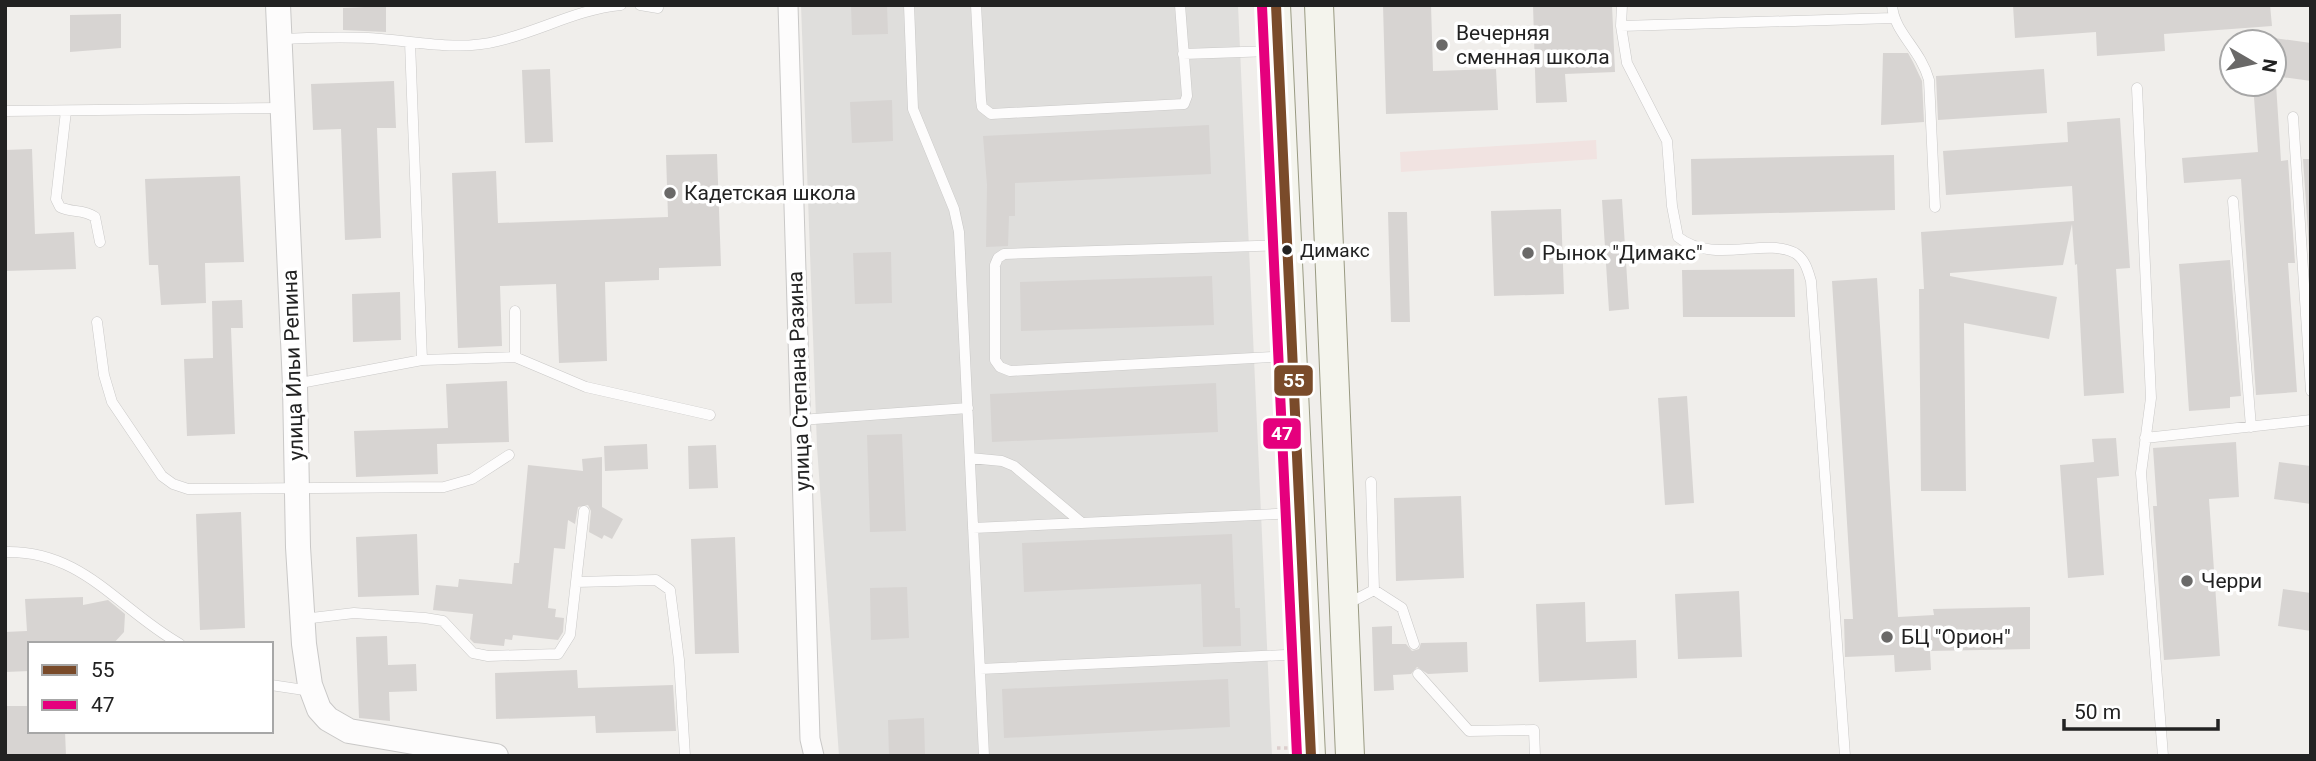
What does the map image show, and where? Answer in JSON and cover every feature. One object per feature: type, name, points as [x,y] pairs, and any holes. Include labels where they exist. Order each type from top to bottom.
[{"type":"main road","points":[[1276,5],[1311,756]]},
{"type":"main road","points":[[1319,5],[1350,756]]},
{"type":"main road","points":[[1284,177],[1326,177]]},
{"type":"main road","points":[[1303,604],[1343,606]]},
{"type":"street","name":"улица Ильи Репина","points":[[278,5],[303,619],[312,691],[328,719],[349,731],[496,756]]},
{"type":"street","name":"улица Степана Разина","points":[[788,5],[810,739],[814,756]]},
{"type":"lane","points":[[279,38],[378,39],[453,45],[499,41],[597,8],[621,5]]},
{"type":"lane","points":[[640,5],[658,8]]},
{"type":"lane","points":[[909,5],[913,109],[957,221],[984,756]]},
{"type":"lane","points":[[976,5],[982,107],[991,114],[1180,105],[1187,96],[1180,5]]},
{"type":"lane","points":[[1622,5],[1621,26],[1627,63],[1667,141],[1678,237],[1689,246],[1709,250],[1783,250],[1796,254],[1805,264],[1811,281],[1845,756]]},
{"type":"lane","points":[[1892,5],[1893,18],[1924,60],[1929,80],[1935,207]]},
{"type":"lane","points":[[1621,26],[1893,18]]},
{"type":"lane","points":[[410,42],[422,360]]},
{"type":"lane","points":[[1183,54],[1278,50]]},
{"type":"lane","points":[[2137,89],[2151,398],[2141,473],[2163,756]]},
{"type":"lane","points":[[5,111],[282,108]]},
{"type":"lane","points":[[66,111],[56,199],[60,207],[69,212],[83,211],[95,217],[100,242]]},
{"type":"lane","points":[[2293,117],[2311,391]]},
{"type":"lane","points":[[2233,201],[2252,427]]},
{"type":"lane","points":[[1287,245],[1004,254],[998,258],[995,265],[995,360],[1000,367],[1010,370],[1292,356]]},
{"type":"lane","points":[[515,311],[515,357]]},
{"type":"lane","points":[[97,322],[104,375],[112,402],[162,476],[173,484],[188,489],[444,487],[472,479],[509,455]]},
{"type":"lane","points":[[295,384],[422,360],[515,357],[586,387],[710,415]]},
{"type":"lane","points":[[800,420],[968,408]]},
{"type":"lane","points":[[2145,438],[2311,420]]},
{"type":"lane","points":[[970,458],[1002,461],[1014,466],[1082,523]]},
{"type":"lane","points":[[1371,482],[1374,590]]},
{"type":"lane","points":[[303,619],[354,613],[425,618],[443,621],[473,653],[488,656],[558,654],[570,635],[584,511]]},
{"type":"lane","points":[[973,528],[1300,513]]},
{"type":"lane","points":[[5,552],[24,551],[76,567],[138,618],[177,642]]},
{"type":"lane","points":[[576,582],[656,580],[664,583],[670,590],[679,660],[685,756]]},
{"type":"lane","points":[[1343,606],[1374,590]]},
{"type":"lane","points":[[1374,590],[1402,608],[1414,644]]},
{"type":"lane","points":[[980,669],[1306,654]]},
{"type":"lane","points":[[1419,674],[1469,731],[1534,730],[1535,756]]},
{"type":"lane","points":[[273,685],[312,691]]},
{"type":"shaded area","points":[[801,5],[1238,5],[1272,756],[839,756],[817,447]]},
{"type":"shaded area","points":[[1596,140],[1597,159],[1401,172],[1400,152]]},
{"type":"building","points":[[851,5],[887,5],[888,34],[852,35]]},
{"type":"building","points":[[1383,5],[1431,5],[1433,71],[1496,69],[1498,110],[1386,114]]},
{"type":"building","points":[[1533,5],[1612,5],[1615,72],[1565,74],[1567,102],[1536,103]]},
{"type":"building","points":[[2013,5],[2270,5],[2272,26],[2164,34],[2165,51],[2097,56],[2096,32],[2015,38]]},
{"type":"building","points":[[386,6],[386,32],[343,30],[343,8]]},
{"type":"building","points":[[121,14],[121,48],[70,52],[70,15]]},
{"type":"building","points":[[2288,40],[2311,43],[2311,81],[2288,78]]},
{"type":"building","points":[[1883,53],[1908,53],[1922,81],[1924,122],[1881,125]]},
{"type":"building","points":[[550,69],[553,142],[525,143],[522,70]]},
{"type":"building","points":[[2044,69],[2047,113],[1938,120],[1936,76]]},
{"type":"building","points":[[394,81],[396,128],[377,128],[381,238],[345,240],[341,129],[313,130],[311,84]]},
{"type":"building","points":[[2254,98],[2277,98],[2281,161],[2288,160],[2295,263],[2288,263],[2297,392],[2256,395],[2241,179],[2184,183],[2182,158],[2258,152]]},
{"type":"building","points":[[892,100],[893,141],[852,143],[850,102]]},
{"type":"building","points":[[2120,118],[2130,268],[2116,269],[2124,393],[2084,396],[2077,264],[2075,265],[2072,224],[2063,265],[1950,273],[1950,276],[2057,297],[2049,339],[1964,323],[1966,491],[1921,491],[1919,289],[1924,289],[1921,232],[2074,221],[2072,186],[1946,195],[1943,151],[2068,142],[2067,122]]},
{"type":"building","points":[[1209,125],[1211,174],[1015,183],[1015,216],[1009,216],[1008,246],[986,247],[987,185],[983,136]]},
{"type":"building","points":[[32,149],[35,234],[74,232],[76,269],[5,271],[5,150]]},
{"type":"building","points":[[717,154],[721,266],[659,268],[659,280],[605,282],[607,361],[559,363],[556,284],[500,286],[502,346],[458,348],[452,173],[496,171],[498,223],[668,217],[666,155]]},
{"type":"building","points":[[1894,155],[1895,210],[1692,215],[1691,159]]},
{"type":"building","points":[[2303,159],[2311,159],[2311,262],[2310,262]]},
{"type":"building","points":[[240,176],[244,262],[205,263],[206,303],[161,305],[158,265],[149,265],[145,179]]},
{"type":"building","points":[[1622,199],[1629,309],[1609,311],[1602,200]]},
{"type":"building","name":"Рынок \"Димакс\"","points":[[1561,209],[1564,294],[1494,296],[1491,211]]},
{"type":"building","points":[[1388,212],[1407,212],[1410,322],[1391,322]]},
{"type":"building","points":[[891,252],[892,303],[855,304],[853,253]]},
{"type":"building","points":[[2230,260],[2241,396],[2230,397],[2230,408],[2189,411],[2179,264]]},
{"type":"building","points":[[1794,269],[1795,317],[1683,317],[1682,270]]},
{"type":"building","points":[[1212,276],[1214,325],[1021,331],[1020,282]]},
{"type":"building","points":[[1877,278],[1898,617],[1934,615],[1933,609],[2030,607],[2030,649],[1930,651],[1931,670],[1895,672],[1894,655],[1845,657],[1844,619],[1853,619],[1832,281]]},
{"type":"building","points":[[400,292],[401,340],[353,342],[352,294]]},
{"type":"building","points":[[242,300],[243,328],[231,328],[235,434],[187,436],[184,359],[213,358],[212,301]]},
{"type":"building","points":[[507,381],[509,442],[437,444],[438,474],[356,477],[354,431],[448,428],[446,384]]},
{"type":"building","points":[[1216,383],[1218,432],[992,442],[990,394]]},
{"type":"building","points":[[1687,396],[1694,503],[1665,505],[1658,398]]},
{"type":"building","points":[[902,434],[906,531],[870,532],[867,435]]},
{"type":"building","points":[[2116,438],[2119,476],[2097,478],[2104,575],[2068,578],[2060,465],[2094,462],[2092,439]]},
{"type":"building","name":"Черри","points":[[2236,442],[2239,497],[2209,499],[2220,656],[2164,660],[2153,506],[2157,506],[2153,448]]},
{"type":"building","points":[[647,444],[648,469],[605,471],[604,446]]},
{"type":"building","points":[[716,445],[718,488],[689,489],[688,446]]},
{"type":"building","points":[[602,457],[602,507],[623,519],[612,539],[604,535],[602,539],[589,532],[591,511],[588,505],[578,507],[575,524],[568,520],[565,549],[554,548],[548,608],[556,609],[555,617],[564,618],[563,632],[558,640],[513,635],[512,640],[505,639],[504,646],[474,643],[470,639],[473,614],[433,610],[436,585],[458,587],[459,579],[512,584],[514,563],[519,563],[528,465],[583,471],[582,459]]},
{"type":"building","points":[[2279,462],[2311,466],[2311,504],[2274,499]]},
{"type":"building","points":[[1461,496],[1464,578],[1396,581],[1394,498]]},
{"type":"building","points":[[241,512],[245,628],[200,630],[196,514]]},
{"type":"building","points":[[417,534],[419,595],[358,597],[356,537]]},
{"type":"building","points":[[1232,534],[1235,608],[1240,608],[1241,646],[1203,647],[1201,584],[1024,592],[1022,543]]},
{"type":"building","points":[[735,537],[739,653],[695,654],[691,539]]},
{"type":"building","points":[[907,587],[909,638],[871,640],[870,588]]},
{"type":"building","points":[[2283,589],[2311,593],[2311,631],[2278,626]]},
{"type":"building","points":[[1739,591],[1742,657],[1678,659],[1675,594]]},
{"type":"building","points":[[83,597],[83,605],[108,600],[125,614],[124,632],[115,642],[28,642],[28,671],[5,672],[5,632],[27,631],[25,599]]},
{"type":"building","points":[[1585,602],[1586,642],[1636,640],[1637,678],[1539,682],[1536,604]]},
{"type":"building","points":[[1392,626],[1392,644],[1406,644],[1412,651],[1419,649],[1421,643],[1467,642],[1468,672],[1428,674],[1417,667],[1411,674],[1393,675],[1394,690],[1374,691],[1372,627]]},
{"type":"building","points":[[387,636],[388,665],[416,664],[417,691],[389,692],[390,721],[359,718],[356,637]]},
{"type":"building","points":[[577,670],[578,688],[673,685],[676,731],[596,733],[595,716],[496,719],[495,673]]},
{"type":"building","points":[[1228,679],[1230,727],[1004,738],[1002,689]]},
{"type":"building","points":[[5,706],[28,706],[28,733],[65,733],[66,756],[5,756]]},
{"type":"building","points":[[924,718],[925,756],[889,756],[888,720]]},
{"type":"transit line","name":"55","points":[[1276,5],[1311,756]]},
{"type":"transit line","name":"47","points":[[1262,6],[1297,756]]},
{"type":"place","name":"Вечерняя сменная школа","points":[[1442,45]]},
{"type":"place","name":"Кадетская школа","points":[[670,193]]},
{"type":"place","name":"Димакс","points":[[1287,250]]},
{"type":"place","name":"Рынок \"Димакс\"","points":[[1528,253]]},
{"type":"place","name":"Черри","points":[[2187,581]]},
{"type":"place","name":"БЦ \"Орион\"","points":[[1887,637]]}]
